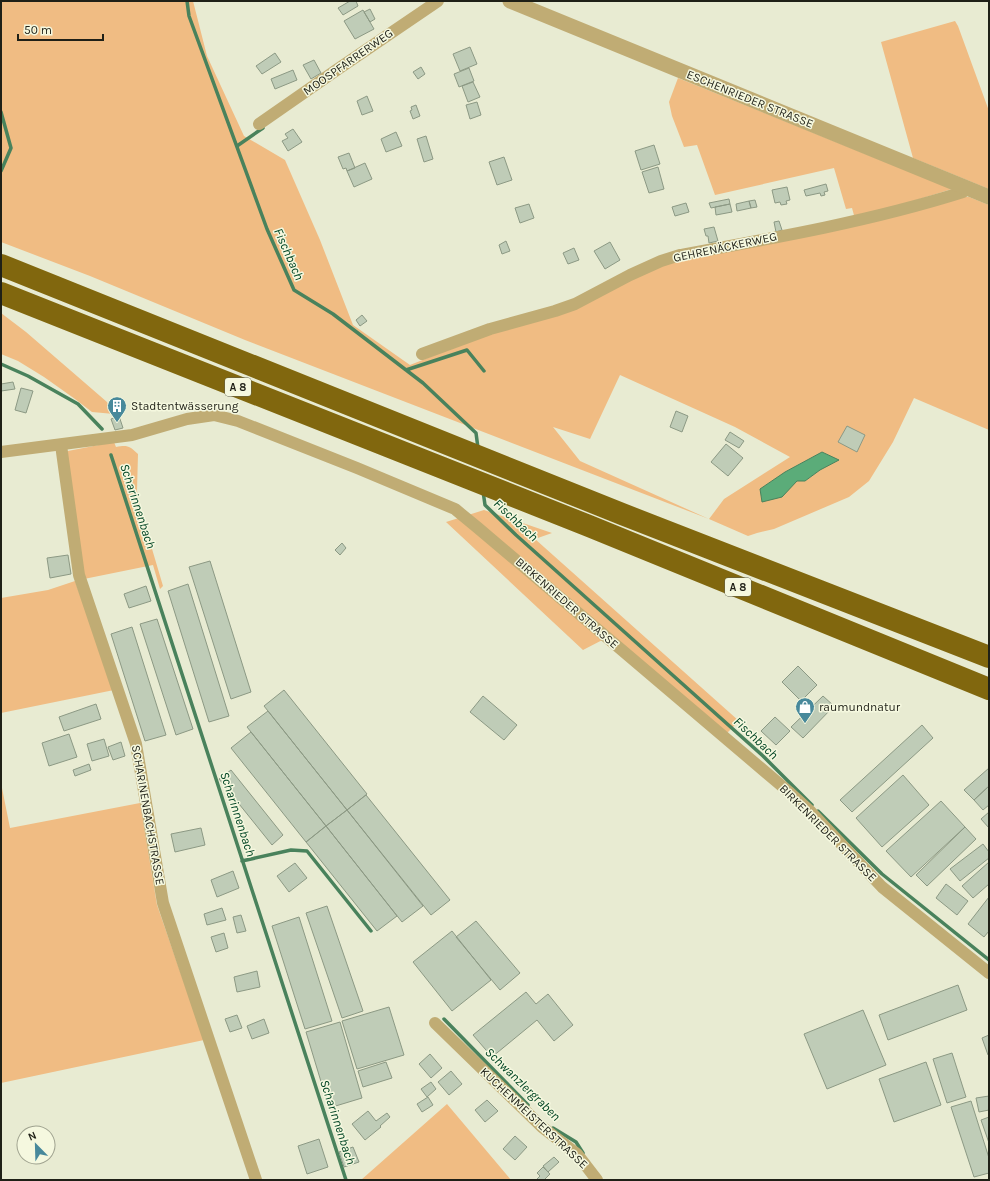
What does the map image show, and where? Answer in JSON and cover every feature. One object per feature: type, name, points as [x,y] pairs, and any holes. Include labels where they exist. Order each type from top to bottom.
[{"type":"highway","name":"A 8","points":[[1,265],[629,517],[989,657]]},
{"type":"highway","name":"A 8","points":[[1,293],[597,529],[989,689]]},
{"type":"street","name":"MOOSPFARRERWEG","points":[[259,124],[438,1]]},
{"type":"street","name":"ESCHENRIEDER STRASSE","points":[[510,1],[989,197]]},
{"type":"street","name":"GEHRENÄCKERWEG","points":[[422,354],[490,329],[575,304],[630,275],[661,261],[680,255],[848,223],[925,204],[963,192],[966,187]]},
{"type":"street","name":"BIRKENRIEDER STRASSE","points":[[1,452],[132,435],[187,419],[214,416],[245,424],[357,468],[454,509],[789,792],[811,812],[882,887],[989,973]]},
{"type":"street","name":"SCHARINENBACHSTRASSE","points":[[61,445],[79,575],[136,744],[163,903],[256,1180]]},
{"type":"street","name":"KUCHENMEISTERSTRASSE","points":[[435,1023],[542,1127],[577,1154],[598,1180]]},
{"type":"shaded area","points":[[1,1],[193,1],[207,56],[244,136],[285,160],[320,240],[353,325],[410,365],[662,264],[963,197],[969,197],[989,205],[989,430],[914,398],[893,442],[869,481],[849,497],[774,529],[748,536],[709,519],[245,340],[90,276],[1,242]],"holes":[[[620,375],[735,427],[790,457],[724,499],[709,519],[580,461],[553,427],[590,439]],[[822,452],[838,460],[820,470],[805,481],[797,481],[785,472]]]},
{"type":"shaded area","points":[[955,21],[989,111],[989,189],[913,158],[881,42]]},
{"type":"shaded area","points":[[678,78],[952,189],[855,219],[852,208],[846,209],[834,168],[715,195],[697,145],[684,147],[672,116],[669,102]]},
{"type":"shaded area","points":[[1,313],[26,332],[107,402],[114,414],[92,412],[44,377],[18,361],[1,354]]},
{"type":"shaded area","points":[[114,442],[116,447],[128,447],[138,454],[137,491],[142,515],[163,586],[160,589],[153,565],[84,579],[67,459],[68,451]]},
{"type":"shaded area","points":[[822,452],[839,460],[820,470],[805,481],[797,481],[782,497],[762,502],[760,489],[785,472]]},
{"type":"shaded area","points":[[484,510],[552,533],[535,539],[739,721],[727,733],[612,635],[583,650],[446,522]]},
{"type":"shaded area","points":[[75,581],[114,690],[1,713],[1,598],[48,590]]},
{"type":"shaded area","points":[[1,783],[10,828],[140,803],[157,905],[204,1040],[1,1083]]},
{"type":"shaded area","points":[[447,1104],[511,1180],[361,1180]]},
{"type":"building","points":[[350,1],[356,1],[358,6],[343,15],[338,8]]},
{"type":"building","points":[[370,9],[375,19],[370,22],[364,12]]},
{"type":"building","points":[[363,10],[374,29],[355,39],[344,21]]},
{"type":"building","points":[[470,47],[477,64],[460,71],[453,54]]},
{"type":"building","points":[[275,53],[281,62],[262,74],[256,66]]},
{"type":"building","points":[[314,60],[321,73],[311,79],[303,65]]},
{"type":"building","points":[[421,67],[425,74],[418,79],[413,72]]},
{"type":"building","points":[[469,68],[474,81],[459,87],[454,74]]},
{"type":"building","points":[[293,70],[297,80],[275,89],[271,79]]},
{"type":"building","points":[[473,82],[480,97],[468,102],[462,86]]},
{"type":"building","points":[[367,96],[373,111],[362,115],[357,101]]},
{"type":"building","points":[[477,102],[481,115],[470,119],[466,105]]},
{"type":"building","points":[[416,105],[420,116],[413,119],[410,111],[412,110],[411,107]]},
{"type":"building","points":[[293,129],[302,142],[288,151],[282,141],[288,138],[285,134]]},
{"type":"building","points":[[396,132],[402,146],[386,152],[381,139]]},
{"type":"building","points":[[426,136],[433,159],[424,162],[417,139]]},
{"type":"building","points":[[654,145],[660,164],[641,170],[635,151]]},
{"type":"building","points":[[349,153],[355,168],[347,171],[346,168],[343,169],[338,157]]},
{"type":"building","points":[[504,157],[512,180],[497,185],[489,162]]},
{"type":"building","points":[[365,163],[372,179],[354,187],[347,171]]},
{"type":"building","points":[[658,167],[664,189],[649,193],[642,172]]},
{"type":"building","points":[[826,184],[828,191],[824,192],[825,195],[821,196],[820,193],[806,196],[804,190]]},
{"type":"building","points":[[787,187],[790,200],[786,201],[787,204],[781,205],[780,202],[775,203],[772,190]]},
{"type":"building","points":[[729,199],[730,204],[711,208],[709,203]]},
{"type":"building","points":[[755,200],[757,207],[751,208],[749,201]]},
{"type":"building","points":[[749,201],[751,208],[737,211],[736,204]]},
{"type":"building","points":[[686,203],[689,212],[675,216],[672,207]]},
{"type":"building","points":[[529,204],[534,218],[520,223],[515,208]]},
{"type":"building","points":[[730,204],[732,212],[716,215],[715,207]]},
{"type":"building","points":[[779,221],[782,230],[776,232],[774,222]]},
{"type":"building","points":[[714,227],[718,241],[709,243],[708,236],[706,236],[704,229]]},
{"type":"building","points":[[506,241],[510,251],[502,254],[499,245]]},
{"type":"building","points":[[610,242],[620,260],[605,269],[594,251]]},
{"type":"building","points":[[574,248],[579,260],[568,264],[563,253]]},
{"type":"building","points":[[362,315],[367,321],[360,326],[356,320]]},
{"type":"building","points":[[13,382],[15,389],[1,391],[1,384]]},
{"type":"building","points":[[21,388],[33,391],[26,413],[15,410]]},
{"type":"building","points":[[676,411],[688,416],[682,432],[670,427]]},
{"type":"building","name":"Stadtentwässerung","points":[[119,416],[123,428],[115,430],[111,419]]},
{"type":"building","points":[[847,426],[865,435],[857,452],[838,442]]},
{"type":"building","points":[[730,432],[744,441],[739,448],[725,440]]},
{"type":"building","points":[[726,444],[743,458],[728,476],[711,462]]},
{"type":"building","points":[[342,543],[346,548],[340,555],[335,550]]},
{"type":"building","points":[[68,555],[71,574],[50,578],[47,558]]},
{"type":"building","points":[[210,561],[251,692],[231,699],[189,567]]},
{"type":"building","points":[[188,584],[229,716],[209,722],[168,591]]},
{"type":"building","points":[[146,586],[151,601],[129,608],[124,594]]},
{"type":"building","points":[[157,619],[193,729],[176,735],[140,624]]},
{"type":"building","points":[[132,627],[166,735],[145,741],[111,634]]},
{"type":"building","points":[[798,666],[817,685],[801,701],[782,682]]},
{"type":"building","points":[[284,690],[367,794],[347,810],[264,706]]},
{"type":"building","points":[[483,696],[517,725],[504,740],[470,712]]},
{"type":"building","points":[[823,696],[834,706],[803,738],[791,727]]},
{"type":"building","points":[[96,704],[101,719],[64,731],[59,717]]},
{"type":"building","points":[[268,711],[347,810],[326,826],[247,727]]},
{"type":"building","points":[[775,717],[790,731],[776,745],[761,731]]},
{"type":"building","points":[[922,725],[933,738],[852,812],[840,800]]},
{"type":"building","points":[[251,732],[326,826],[306,842],[231,748]]},
{"type":"building","points":[[69,734],[77,757],[49,766],[42,743]]},
{"type":"building","points":[[104,739],[109,756],[92,761],[87,744]]},
{"type":"building","points":[[121,742],[125,756],[113,760],[108,747]]},
{"type":"building","points":[[89,764],[91,770],[75,776],[73,770]]},
{"type":"building","points":[[989,768],[989,786],[974,800],[964,790]]},
{"type":"building","points":[[231,770],[283,835],[272,845],[219,779]]},
{"type":"building","points":[[903,775],[929,805],[882,847],[856,818]]},
{"type":"building","points":[[989,786],[989,805],[983,810],[974,800]]},
{"type":"building","points":[[366,795],[450,900],[431,915],[347,810]]},
{"type":"building","points":[[941,801],[965,827],[911,877],[886,851]]},
{"type":"building","points":[[347,810],[423,906],[402,922],[326,826]]},
{"type":"building","points":[[989,812],[989,828],[981,819]]},
{"type":"building","points":[[326,826],[397,916],[377,931],[306,842]]},
{"type":"building","points":[[965,827],[976,839],[927,886],[916,875]]},
{"type":"building","points":[[201,828],[205,845],[175,852],[171,834]]},
{"type":"building","points":[[983,844],[989,852],[989,858],[960,881],[950,869]]},
{"type":"building","points":[[989,862],[989,884],[973,898],[962,886]]},
{"type":"building","points":[[295,863],[307,878],[289,892],[277,876]]},
{"type":"building","points":[[233,871],[239,888],[217,897],[211,880]]},
{"type":"building","points":[[946,884],[968,901],[957,915],[936,898]]},
{"type":"building","points":[[989,897],[989,931],[984,937],[968,924]]},
{"type":"building","points":[[327,906],[363,1011],[342,1018],[306,913]]},
{"type":"building","points":[[222,908],[226,920],[207,925],[204,914]]},
{"type":"building","points":[[241,915],[246,931],[237,933],[233,917]]},
{"type":"building","points":[[299,917],[332,1021],[305,1029],[272,926]]},
{"type":"building","points":[[476,921],[520,973],[500,990],[456,937]]},
{"type":"building","points":[[452,931],[491,980],[452,1011],[413,962]]},
{"type":"building","points":[[224,933],[228,948],[216,952],[211,937]]},
{"type":"building","points":[[257,971],[260,987],[237,992],[234,977]]},
{"type":"building","points":[[958,985],[967,1010],[888,1040],[879,1015]]},
{"type":"building","points":[[526,992],[536,1004],[548,994],[573,1025],[554,1041],[537,1020],[492,1057],[473,1035]]},
{"type":"building","points":[[389,1007],[404,1055],[357,1069],[342,1021]]},
{"type":"building","points":[[863,1010],[886,1065],[827,1089],[804,1034]]},
{"type":"building","points":[[237,1015],[242,1028],[230,1032],[225,1019]]},
{"type":"building","points":[[264,1019],[269,1033],[252,1039],[247,1026]]},
{"type":"building","points":[[340,1022],[362,1098],[329,1108],[306,1032]]},
{"type":"building","points":[[989,1035],[989,1055],[988,1055],[982,1038]]},
{"type":"building","points":[[952,1053],[966,1097],[947,1103],[933,1059]]},
{"type":"building","points":[[430,1054],[442,1068],[431,1078],[419,1064]]},
{"type":"building","points":[[386,1062],[392,1078],[363,1087],[358,1071]]},
{"type":"building","points":[[926,1062],[941,1105],[894,1122],[879,1079]]},
{"type":"building","points":[[451,1071],[462,1084],[449,1095],[438,1082]]},
{"type":"building","points":[[431,1082],[436,1089],[427,1097],[421,1089]]},
{"type":"building","points":[[989,1096],[989,1110],[979,1112],[976,1098]]},
{"type":"building","points":[[428,1097],[433,1105],[422,1112],[417,1104]]},
{"type":"building","points":[[487,1100],[498,1111],[485,1122],[475,1110]]},
{"type":"building","points":[[971,1101],[989,1158],[989,1173],[974,1177],[951,1107]]},
{"type":"building","points":[[368,1111],[376,1121],[387,1113],[390,1117],[380,1126],[381,1127],[365,1140],[352,1124]]},
{"type":"building","points":[[989,1117],[989,1143],[981,1120]]},
{"type":"building","points":[[515,1136],[527,1147],[515,1160],[503,1149]]},
{"type":"building","points":[[319,1139],[328,1167],[307,1174],[298,1146]]},
{"type":"building","points":[[353,1147],[359,1162],[344,1167],[339,1152]]},
{"type":"building","points":[[554,1157],[559,1162],[548,1172],[543,1166]]},
{"type":"building","points":[[543,1167],[550,1174],[545,1179],[546,1180],[537,1180],[540,1176],[537,1173]]},
{"type":"waterway","name":"Fischbach","points":[[187,1],[189,16],[267,229],[294,290],[333,314],[423,383],[476,433],[478,448]]},
{"type":"waterway","points":[[1,112],[11,148],[1,171]]},
{"type":"waterway","points":[[237,146],[263,128]]},
{"type":"waterway","points":[[406,370],[467,350],[484,371]]},
{"type":"waterway","name":"Scharinnenbach","points":[[1,364],[28,376],[78,404],[102,429]]},
{"type":"waterway","name":"Scharinnenbach","points":[[111,455],[346,1180]]},
{"type":"waterway","name":"Fischbach","points":[[483,491],[485,505],[516,535],[763,756],[812,805]]},
{"type":"waterway","name":"Fischbach","points":[[818,811],[882,874],[989,960]]},
{"type":"waterway","name":"Schwanzlergraben","points":[[242,861],[291,850],[307,851],[371,931]]},
{"type":"waterway","name":"Schwanzlergraben","points":[[444,1019],[528,1105]]},
{"type":"waterway","name":"Schwanzlergraben","points":[[553,1128],[576,1142],[583,1153]]},
{"type":"place","name":"Stadtentwässerung","points":[[117,423]]},
{"type":"place","name":"raumundnatur","points":[[805,724]]}]
